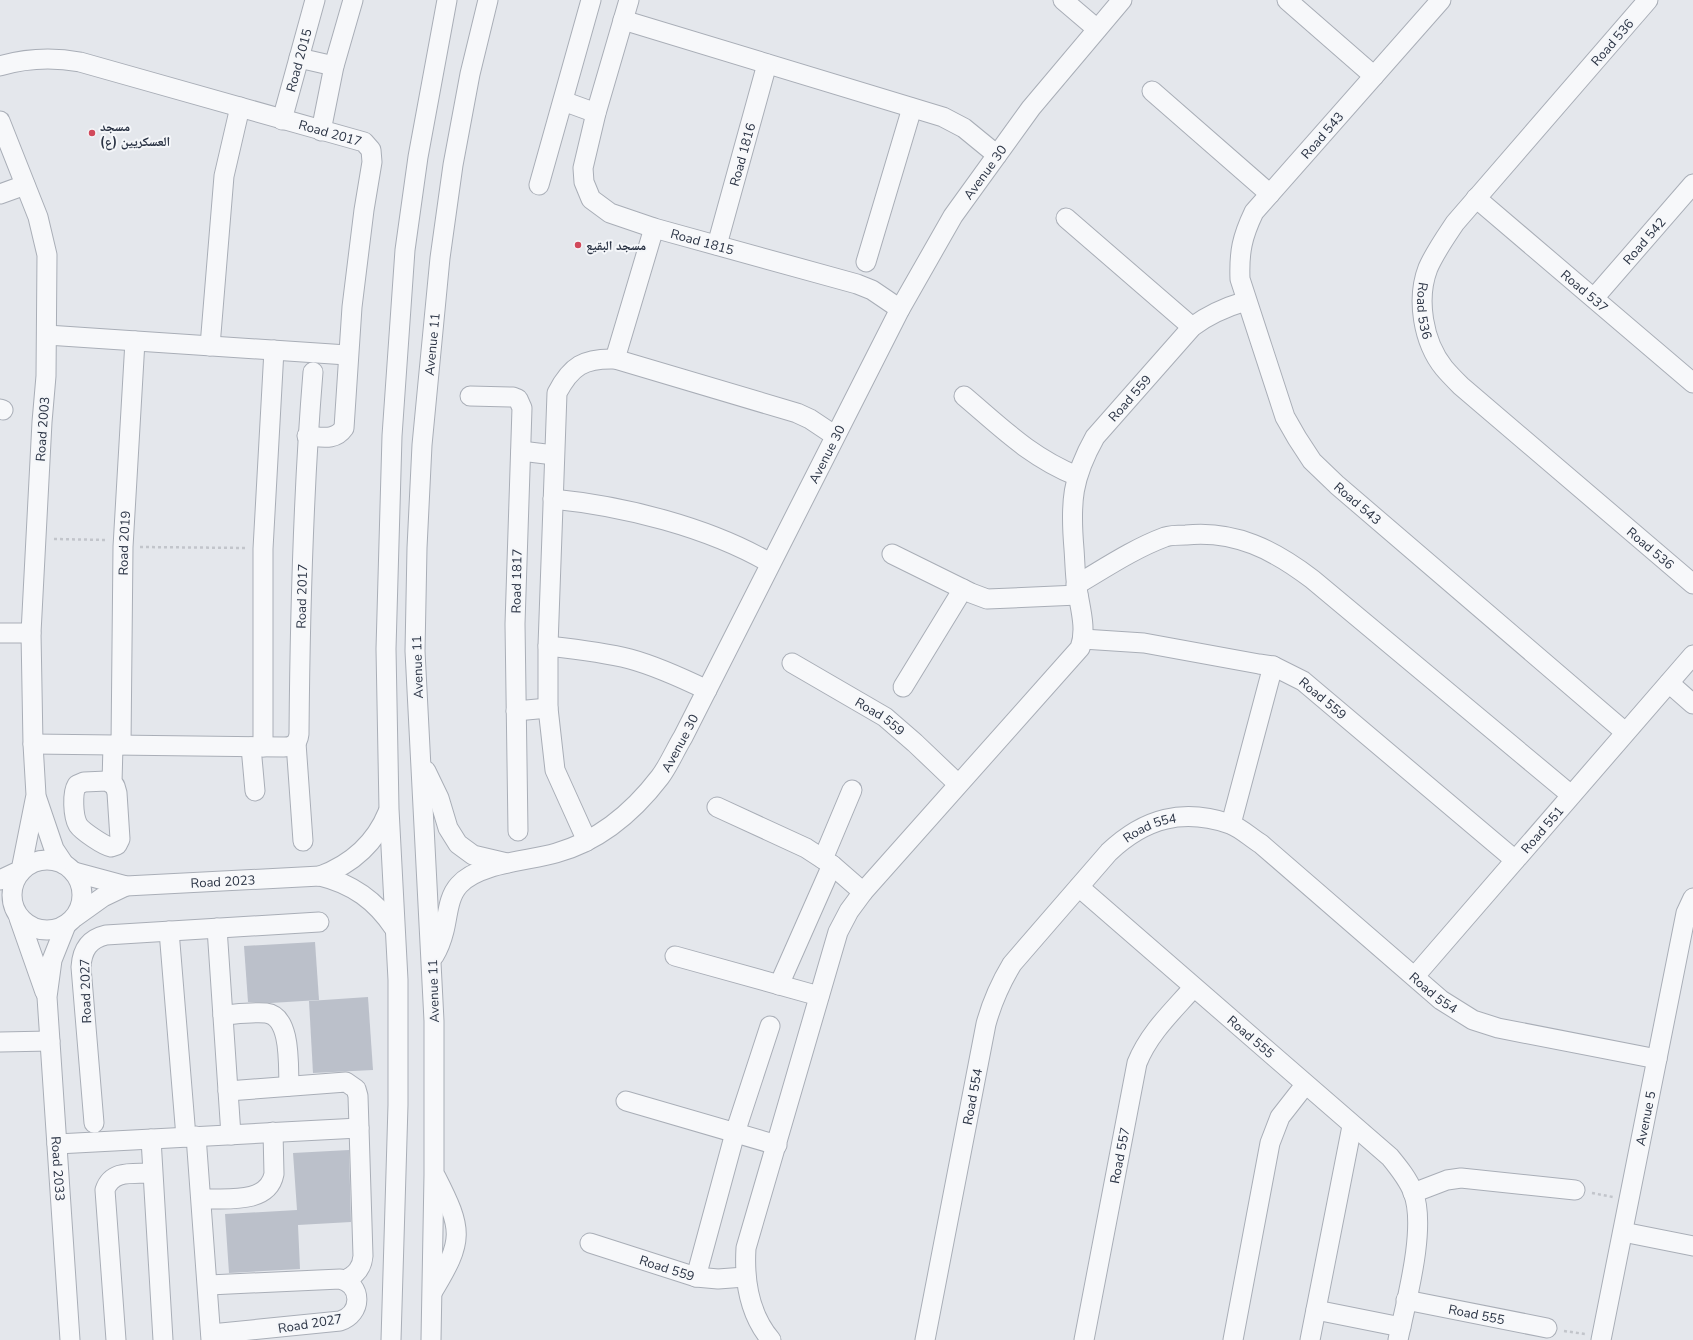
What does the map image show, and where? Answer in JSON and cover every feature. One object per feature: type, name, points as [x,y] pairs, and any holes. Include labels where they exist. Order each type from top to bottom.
[{"type":"street","name":"Road 2015","points":[[282,120],[315,0]]},
{"type":"street","points":[[321,130],[334,66],[352,0]]},
{"type":"street","points":[[391,1340],[398,1104],[398,980],[394,928],[389,809],[386,642],[392,436],[405,250],[420,150],[447,0]]},
{"type":"street","name":"Avenue 11","points":[[431,1340],[434,1175],[432,960],[415,651],[417,548],[422,445],[429,351],[440,258],[453,165],[470,74],[488,0]]},
{"type":"street","points":[[539,185],[591,0]]},
{"type":"street","name":"Road 1815","points":[[629,0],[596,113],[583,168],[584,182],[591,199],[610,213],[654,228],[856,284],[872,290],[900,309]]},
{"type":"street","points":[[1063,0],[1097,29]]},
{"type":"street","name":"Avenue 30","points":[[432,960],[444,932],[454,893],[459,885],[474,874],[508,863],[558,853],[587,841],[615,824],[640,802],[661,776],[707,690],[834,435],[900,309],[953,216],[1032,108],[1122,0]]},
{"type":"street","points":[[1287,0],[1374,76]]},
{"type":"street","name":"Road 543","points":[[1441,0],[1254,212],[1244,233],[1239,263],[1240,279],[1246,301],[1286,417],[1297,438],[1312,461],[1625,732]]},
{"type":"street","name":"Road 536","points":[[1648,0],[1476,198],[1443,241],[1428,270],[1423,295],[1423,320],[1430,345],[1443,367],[1461,386],[1693,584]]},
{"type":"street","points":[[624,20],[954,122],[968,131],[997,155]]},
{"type":"street","points":[[299,58],[334,66]]},
{"type":"street","name":"Road 2017","points":[[0,66],[30,59],[63,59],[80,62],[364,142],[371,150],[373,156],[357,258],[348,356],[344,428],[340,434],[332,438],[307,436]]},
{"type":"street","name":"Road 1816","points":[[717,245],[767,64]]},
{"type":"street","points":[[1152,91],[1270,194]]},
{"type":"street","points":[[563,101],[596,113]]},
{"type":"street","points":[[210,346],[223,184],[228,153],[240,107]]},
{"type":"street","points":[[866,262],[912,108]]},
{"type":"street","name":"Road 2003","points":[[0,121],[38,217],[47,255],[47,335],[31,634],[33,744],[36,795]]},
{"type":"street","name":"Road 542","points":[[1594,298],[1693,184]]},
{"type":"street","points":[[0,194],[25,185]]},
{"type":"street","name":"Road 537","points":[[1476,198],[1693,383]]},
{"type":"street","points":[[1066,218],[1192,326]]},
{"type":"street","points":[[615,360],[654,228]]},
{"type":"street","name":"Road 559","points":[[1246,301],[1227,306],[1208,315],[1192,326],[1108,420],[1095,437],[1084,456],[1077,476],[1071,514],[1077,590],[1084,639],[1144,643],[1273,666],[1303,681],[1322,695],[1515,860]]},
{"type":"street","points":[[47,335],[348,356]]},
{"type":"street","name":"Road 2019","points":[[112,783],[117,745],[123,544],[135,341]]},
{"type":"street","points":[[255,791],[263,549],[274,350]]},
{"type":"street","points":[[587,841],[555,770],[548,708],[552,499],[557,393],[566,377],[579,365],[597,358],[615,360],[796,413],[810,419],[834,435]]},
{"type":"street","name":"Road 2017","points":[[303,841],[290,745],[299,734],[300,586],[307,436],[313,372]]},
{"type":"street","name":"Road 1817","points":[[470,396],[518,398],[522,408],[517,538],[516,711],[518,831]]},
{"type":"street","points":[[964,396],[1031,452],[1047,462],[1077,476]]},
{"type":"street","points":[[521,452],[554,455]]},
{"type":"street","points":[[552,499],[618,509],[700,531],[724,540],[770,563]]},
{"type":"street","points":[[892,554],[963,589],[987,599],[1077,590],[1132,552],[1166,537],[1198,534],[1221,536],[1259,545],[1287,560],[1312,579],[1571,795]]},
{"type":"street","points":[[904,687],[963,589]]},
{"type":"street","points":[[0,633],[31,634]]},
{"type":"street","points":[[771,1340],[756,1318],[751,1305],[745,1277],[746,1248],[838,932],[849,912],[863,892],[958,784],[1076,654],[1084,639]]},
{"type":"street","points":[[548,646],[589,650],[630,659],[670,673],[707,690]]},
{"type":"street","name":"Road 551","points":[[1415,976],[1693,655]]},
{"type":"street","name":"Road 559","points":[[792,663],[885,717],[916,743],[958,784]]},
{"type":"street","points":[[1231,824],[1273,666]]},
{"type":"street","points":[[1669,683],[1693,704]]},
{"type":"street","points":[[516,711],[548,708]]},
{"type":"street","points":[[33,744],[257,747],[290,745]]},
{"type":"street","name":"Avenue 30","points":[[422,764],[439,798],[448,828],[458,844],[473,855],[508,863]]},
{"type":"street","points":[[779,985],[828,862],[852,790]]},
{"type":"street","points":[[36,795],[52,843],[80,882],[82,894],[81,906],[70,921],[54,930],[42,930],[30,927],[12,911],[12,889],[15,879],[21,870],[36,795]]},
{"type":"street","points":[[717,807],[788,839],[828,862],[863,892]]},
{"type":"street","name":"Road 2023","points":[[69,868],[126,886],[320,876],[344,866],[366,848],[384,823],[389,809]]},
{"type":"street","name":"Road 554","points":[[925,1340],[986,1024],[1000,983],[1012,964],[1110,852],[1125,837],[1143,826],[1166,818],[1189,817],[1231,824],[1261,844],[1441,1000],[1473,1020],[1498,1028],[1657,1058]]},
{"type":"street","points":[[0,880],[36,861],[46,859],[69,868]]},
{"type":"street","name":"Road 2023","points":[[320,876],[346,884],[369,898],[387,917],[394,928]]},
{"type":"street","name":"Road 2023","points":[[70,921],[103,897],[126,886]]},
{"type":"street","name":"Road 555","points":[[1079,887],[1193,988],[1352,1126],[1390,1157],[1404,1174],[1413,1193],[1418,1215],[1417,1238],[1400,1334]]},
{"type":"street","name":"Avenue 5","points":[[1601,1338],[1686,914],[1693,898]]},
{"type":"street","name":"Road 2033","points":[[12,911],[34,957],[46,997],[70,1340]]},
{"type":"street","name":"Road 2033","points":[[46,997],[52,960],[70,921]]},
{"type":"street","name":"Road 2027","points":[[94,1123],[82,967],[83,952],[92,941],[106,935],[319,922]]},
{"type":"street","points":[[217,928],[231,1134]]},
{"type":"street","points":[[169,931],[191,1137],[202,1199],[211,1337]]},
{"type":"street","points":[[675,956],[819,996]]},
{"type":"street","name":"Road 557","points":[[1084,1340],[1137,1063],[1143,1048],[1152,1034],[1193,988]]},
{"type":"street","points":[[223,1015],[266,1013],[277,1018],[281,1022],[285,1031],[289,1086]]},
{"type":"street","points":[[696,1277],[734,1133],[770,1026]]},
{"type":"street","points":[[0,1042],[50,1041]]},
{"type":"street","points":[[208,1285],[340,1278],[345,1280],[356,1274],[362,1262],[358,1092],[350,1083],[342,1082],[228,1091]]},
{"type":"street","points":[[1233,1340],[1270,1143],[1280,1117],[1305,1085]]},
{"type":"street","points":[[626,1102],[777,1145]]},
{"type":"street","points":[[1310,1340],[1352,1126]]},
{"type":"street","points":[[57,1144],[359,1128]]},
{"type":"street","points":[[202,1199],[252,1197],[264,1191],[272,1180],[274,1174],[273,1132]]},
{"type":"street","points":[[151,1139],[163,1340]]},
{"type":"street","points":[[116,1340],[105,1190],[110,1180],[119,1174],[152,1173]]},
{"type":"street","points":[[1413,1193],[1447,1180],[1461,1178],[1575,1190]]},
{"type":"street","points":[[1623,1232],[1693,1246]]},
{"type":"street","name":"Road 559","points":[[590,1244],[696,1277],[718,1279],[745,1277]]},
{"type":"street","name":"Road 2027","points":[[211,1337],[272,1334],[345,1319],[354,1311],[357,1299],[354,1288],[345,1280]]},
{"type":"street","name":"Road 555","points":[[1406,1300],[1547,1328]]},
{"type":"street","points":[[1316,1310],[1400,1334]]},
{"type":"path","points":[[36,538],[123,544],[263,549]]},
{"type":"path","points":[[1575,1190],[1629,1200]]},
{"type":"path","points":[[1547,1328],[1601,1338]]},
{"type":"building","points":[[315,942],[319,1000],[271,1003],[248,1002],[244,946]]},
{"type":"building","points":[[368,997],[373,1070],[313,1073],[309,1001]]},
{"type":"building","points":[[349,1150],[351,1222],[298,1225],[300,1269],[229,1273],[225,1214],[297,1210],[293,1153]]},
{"type":"place","name":"مسجد العسكريين (ع)","points":[[92,133]]},
{"type":"place","name":"مسجد البقيع","points":[[578,245]]}]
